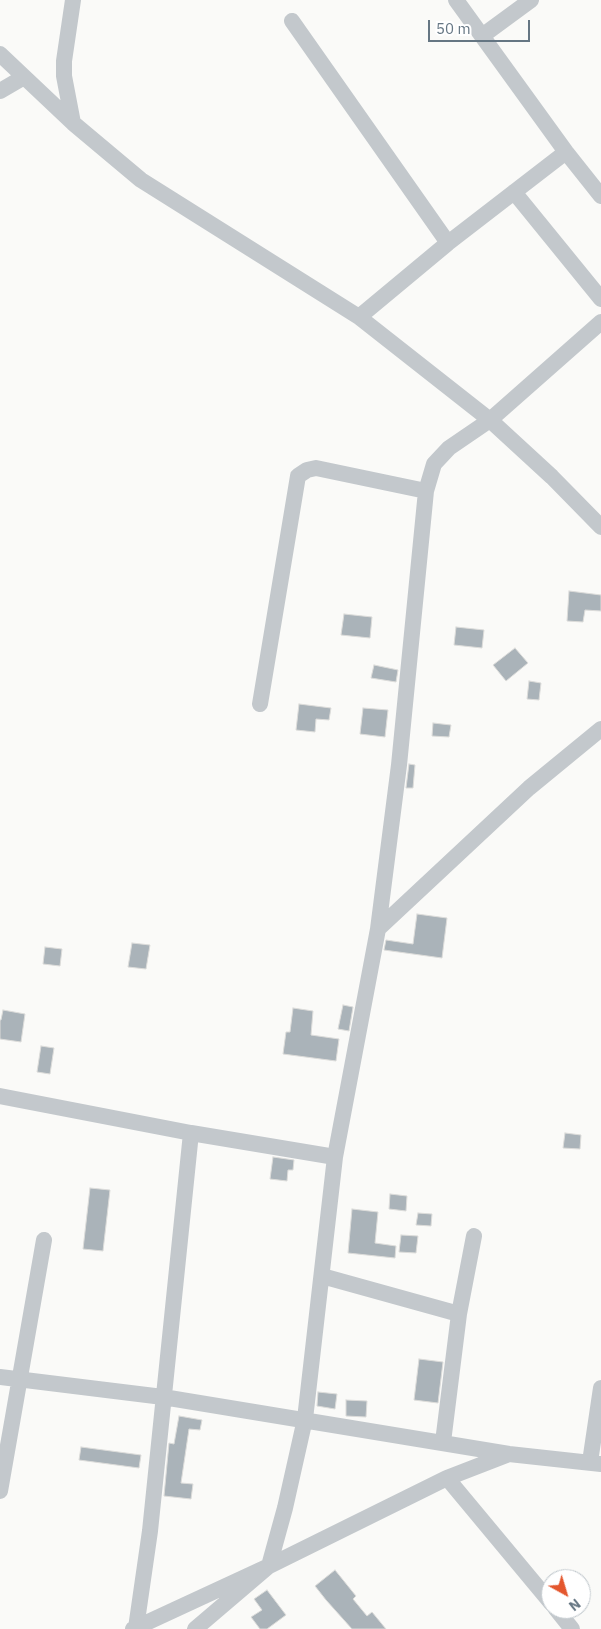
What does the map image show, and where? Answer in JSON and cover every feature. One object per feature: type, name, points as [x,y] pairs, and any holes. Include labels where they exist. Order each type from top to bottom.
[{"type":"street","points":[[73,0],[64,61],[64,76],[73,123]]},
{"type":"street","points":[[456,0],[566,152],[601,196]]},
{"type":"street","points":[[482,36],[531,0]]},
{"type":"street","points":[[292,21],[448,243]]},
{"type":"street","points":[[0,54],[73,123],[142,180],[359,317],[490,420],[552,477],[601,527]]},
{"type":"street","points":[[0,91],[24,77]]},
{"type":"street","points":[[359,317],[448,243],[566,152]]},
{"type":"street","points":[[514,192],[601,299]]},
{"type":"street","points":[[195,1629],[268,1566],[285,1508],[305,1419],[335,1157],[378,929],[399,765],[426,492],[434,464],[449,448],[490,420],[601,322]]},
{"type":"street","points":[[260,704],[298,476],[307,470],[316,468],[426,492]]},
{"type":"street","points":[[378,929],[530,788],[601,729]]},
{"type":"street","points":[[0,1096],[191,1133],[335,1157]]},
{"type":"street","points":[[134,1629],[150,1531],[191,1133]]},
{"type":"street","points":[[442,1442],[459,1314],[474,1236]]},
{"type":"street","points":[[0,1491],[44,1240]]},
{"type":"street","points":[[322,1276],[459,1314]]},
{"type":"street","points":[[0,1377],[163,1397],[509,1454],[595,1463],[601,1388]]},
{"type":"street","points":[[134,1629],[447,1478],[509,1454]]},
{"type":"street","points":[[447,1478],[541,1591]]},
{"type":"street","points":[[564,1619],[572,1629]]},
{"type":"building","points":[[569,591],[601,595],[601,611],[585,610],[583,622],[567,621]]},
{"type":"building","points":[[344,614],[372,617],[370,638],[341,635]]},
{"type":"building","points":[[456,627],[484,630],[482,648],[454,645]]},
{"type":"building","points":[[515,648],[528,663],[506,681],[493,665]]},
{"type":"building","points":[[374,665],[398,670],[396,682],[371,678]]},
{"type":"building","points":[[529,681],[541,683],[539,700],[527,699]]},
{"type":"building","points":[[299,704],[331,708],[329,720],[316,719],[315,732],[296,730]]},
{"type":"building","points":[[363,708],[388,710],[385,737],[360,734]]},
{"type":"building","points":[[433,723],[451,725],[449,737],[432,736]]},
{"type":"building","points":[[409,764],[415,765],[413,788],[406,788]]},
{"type":"building","points":[[417,914],[447,918],[442,958],[384,950],[386,940],[413,944]]},
{"type":"building","points":[[132,943],[150,945],[146,969],[128,967]]},
{"type":"building","points":[[45,947],[62,949],[60,966],[43,964]]},
{"type":"building","points":[[343,1005],[353,1007],[349,1031],[338,1029]]},
{"type":"building","points":[[293,1008],[313,1011],[311,1035],[339,1039],[336,1061],[283,1054],[286,1032],[290,1032]]},
{"type":"building","points":[[3,1010],[25,1014],[21,1042],[0,1039],[0,1020]]},
{"type":"building","points":[[41,1046],[54,1048],[50,1074],[37,1072]]},
{"type":"building","points":[[565,1133],[581,1135],[580,1149],[563,1148]]},
{"type":"building","points":[[273,1157],[294,1160],[293,1170],[288,1170],[287,1181],[270,1179]]},
{"type":"building","points":[[90,1188],[110,1190],[103,1251],[83,1249]]},
{"type":"building","points":[[390,1194],[407,1196],[406,1211],[389,1209]]},
{"type":"building","points":[[352,1209],[378,1212],[375,1243],[396,1246],[395,1258],[348,1253]]},
{"type":"building","points":[[418,1213],[432,1214],[431,1226],[416,1225]]},
{"type":"building","points":[[401,1235],[418,1236],[416,1253],[399,1252]]},
{"type":"building","points":[[419,1359],[443,1362],[438,1403],[414,1400]]},
{"type":"building","points":[[318,1392],[337,1394],[335,1409],[317,1406]]},
{"type":"building","points":[[346,1400],[367,1401],[366,1417],[346,1416]]},
{"type":"building","points":[[179,1416],[202,1420],[200,1430],[189,1429],[181,1483],[193,1484],[191,1499],[164,1496],[169,1443],[174,1444]]},
{"type":"building","points":[[81,1447],[141,1455],[139,1468],[79,1460]]},
{"type":"building","points":[[335,1570],[356,1596],[353,1599],[367,1616],[372,1612],[386,1629],[352,1629],[326,1600],[315,1586]]},
{"type":"building","points":[[267,1590],[286,1615],[267,1629],[260,1629],[251,1617],[262,1610],[254,1599]]}]
